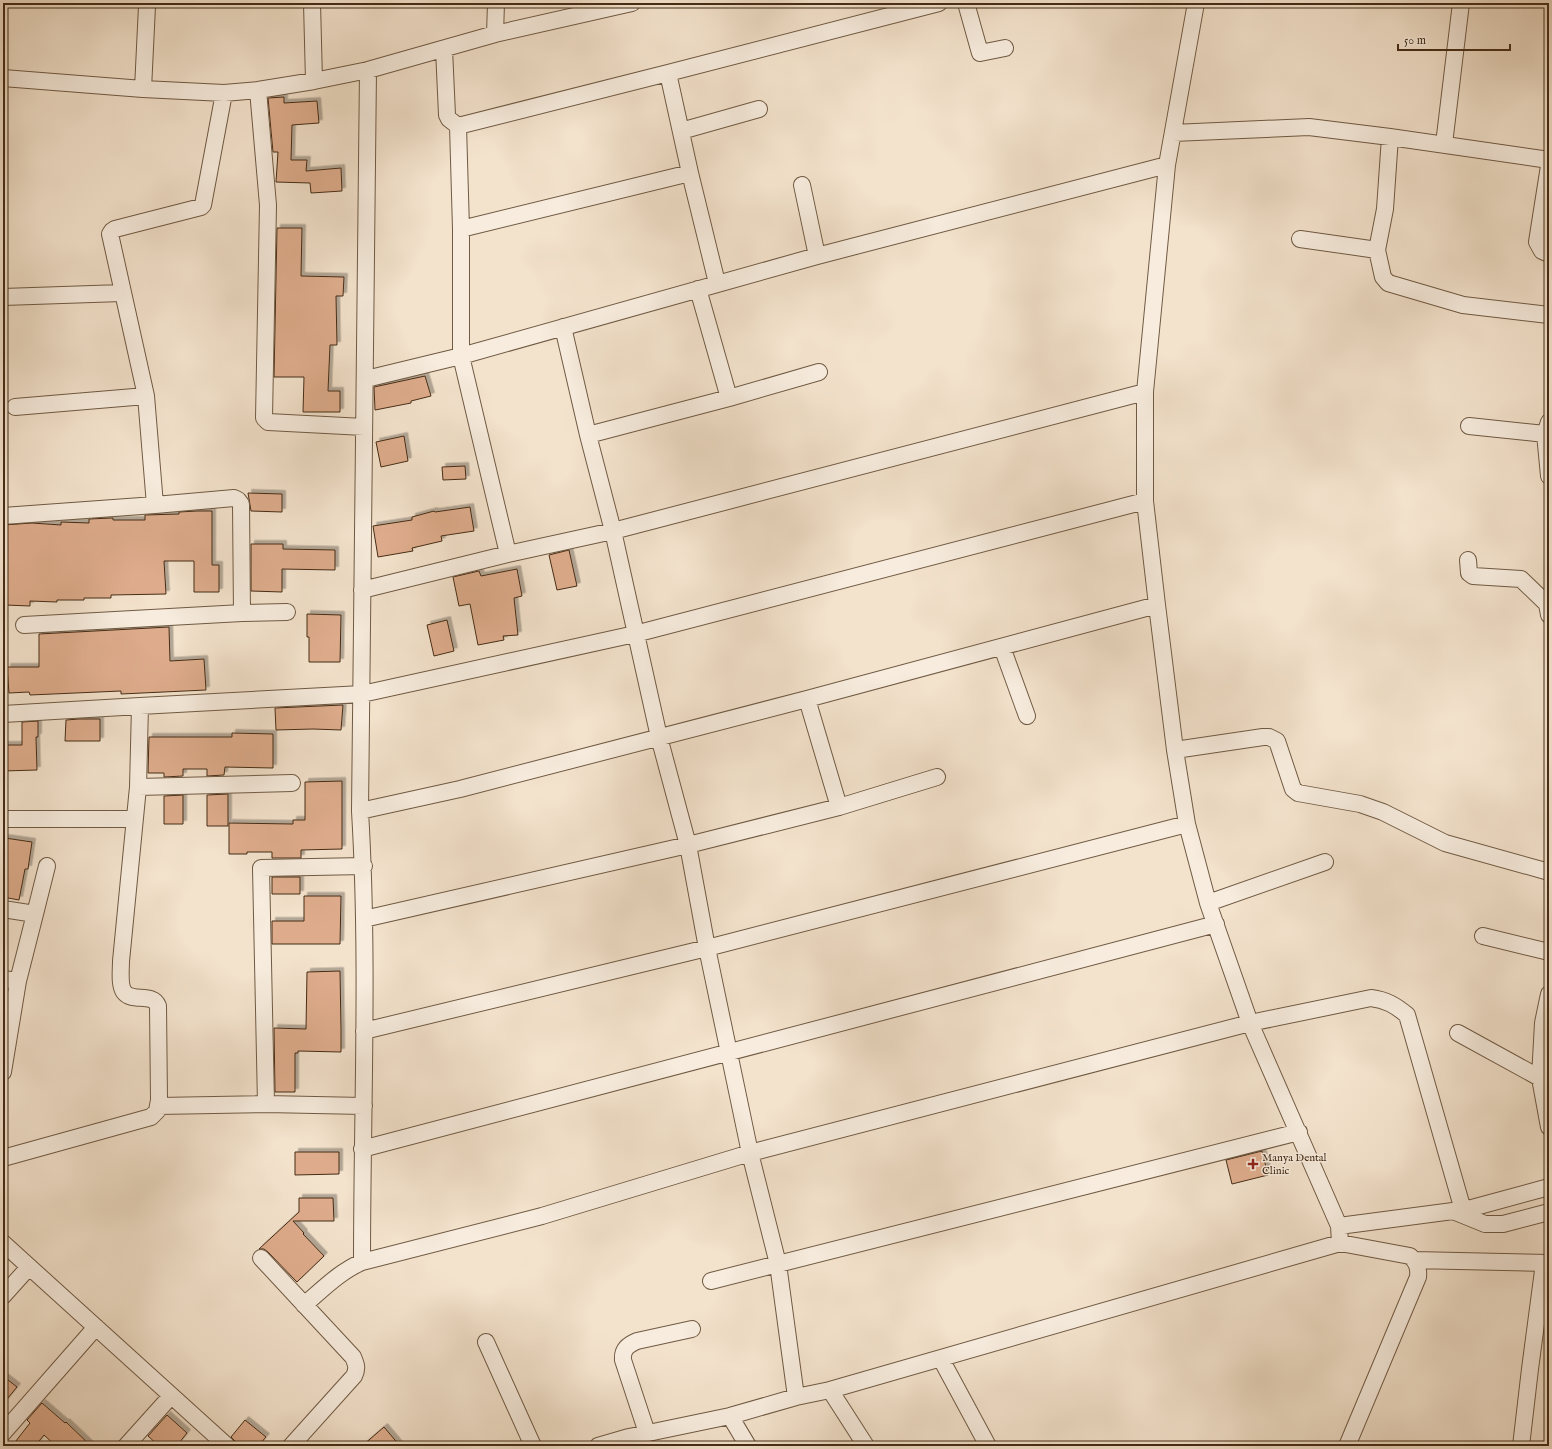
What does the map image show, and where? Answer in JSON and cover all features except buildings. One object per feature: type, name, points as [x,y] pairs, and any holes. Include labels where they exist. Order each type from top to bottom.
[{"type":"street","points":[[312,3],[314,81]]},
{"type":"street","points":[[495,34],[496,3]]},
{"type":"street","points":[[458,126],[668,74],[940,3]]},
{"type":"street","points":[[966,3],[980,53],[1005,48]]},
{"type":"street","points":[[1196,3],[1167,165],[1145,392],[1145,501],[1157,605],[1175,750],[1188,824],[1208,903],[1250,1023],[1339,1226],[1340,1243]]},
{"type":"street","points":[[1444,144],[1461,3]]},
{"type":"street","points":[[3,78],[143,89],[224,93],[258,90],[368,70],[495,34],[628,4]]},
{"type":"street","points":[[143,89],[147,6]]},
{"type":"street","points":[[444,49],[447,115],[449,119],[458,126]]},
{"type":"street","points":[[362,1262],[362,1149],[364,1106],[364,866],[360,811],[364,427],[366,379],[368,70]]},
{"type":"street","points":[[668,74],[717,283]]},
{"type":"street","points":[[258,90],[268,204],[264,418],[268,422],[364,427]]},
{"type":"street","points":[[155,505],[146,396],[110,234],[112,231],[200,207],[203,204],[224,93]]},
{"type":"street","points":[[681,131],[760,109]]},
{"type":"street","points":[[458,126],[461,229],[461,356],[508,554]]},
{"type":"street","points":[[1173,133],[1309,127],[1390,136],[1549,160]]},
{"type":"street","points":[[1390,136],[1385,210],[1378,250],[1383,277],[1388,284],[1463,305],[1549,315]]},
{"type":"street","points":[[366,379],[461,356],[817,256],[1167,165]]},
{"type":"street","points":[[1549,166],[1537,242],[1542,251],[1549,254]]},
{"type":"street","points":[[461,229],[690,173]]},
{"type":"street","points":[[802,185],[817,256]]},
{"type":"street","points":[[1300,239],[1378,250]]},
{"type":"street","points":[[698,290],[729,398]]},
{"type":"street","points":[[3,297],[122,293]]},
{"type":"street","points":[[563,327],[612,531],[659,737],[688,845],[707,948],[750,1153],[778,1264],[796,1397]]},
{"type":"street","points":[[588,435],[729,398],[819,372]]},
{"type":"street","points":[[362,590],[508,554],[612,531],[1145,392]]},
{"type":"street","points":[[15,407],[146,396]]},
{"type":"street","points":[[1469,426],[1547,428],[1549,476]]},
{"type":"street","points":[[3,516],[234,498],[241,504],[242,612]]},
{"type":"street","points":[[3,714],[362,694],[635,634],[1145,501]]},
{"type":"street","points":[[1468,560],[1470,575],[1521,579],[1548,606]]},
{"type":"street","points":[[360,811],[460,789],[807,699],[1157,605]]},
{"type":"street","points":[[24,625],[242,612],[287,612]]},
{"type":"street","points":[[1002,647],[1027,716]]},
{"type":"street","points":[[807,699],[839,807]]},
{"type":"street","points":[[3,1158],[151,1117],[155,1114],[158,1106],[158,1006],[151,999],[126,994],[122,988],[121,961],[138,787],[140,706]]},
{"type":"street","points":[[1175,750],[1263,737],[1273,738],[1277,740],[1293,789],[1298,793],[1360,804],[1383,812],[1445,843],[1549,872]]},
{"type":"street","points":[[364,919],[688,845],[839,807],[937,777]]},
{"type":"street","points":[[138,787],[292,783]]},
{"type":"street","points":[[3,819],[135,819]]},
{"type":"street","points":[[364,1031],[707,948],[1188,824]]},
{"type":"street","points":[[1208,903],[1325,862]]},
{"type":"street","points":[[3,1072],[11,980],[35,914],[47,866]]},
{"type":"street","points":[[266,1104],[261,868],[364,866]]},
{"type":"street","points":[[3,909],[35,914]]},
{"type":"street","points":[[362,1149],[1216,924]]},
{"type":"street","points":[[1483,936],[1549,952]]},
{"type":"street","points":[[1549,994],[1543,1023],[1540,1078],[1549,1127]]},
{"type":"street","points":[[304,1306],[336,1277],[350,1267],[362,1262],[542,1216],[750,1153],[1250,1023],[1371,998],[1383,1000],[1394,1005],[1407,1015],[1460,1211],[1473,1220],[1485,1224],[1518,1221],[1549,1212]]},
{"type":"street","points":[[1458,1034],[1540,1078]]},
{"type":"street","points":[[158,1106],[266,1104],[364,1106]]},
{"type":"street","points":[[711,1280],[1299,1132]]},
{"type":"street","points":[[1339,1226],[1460,1211],[1549,1187]]},
{"type":"street","points":[[3,1243],[227,1446]]},
{"type":"street","points":[[598,1446],[631,1442],[647,1433],[730,1416],[796,1397],[830,1390],[1340,1243],[1410,1256],[1414,1260],[1419,1270],[1418,1277],[1347,1446]]},
{"type":"street","points":[[261,1258],[288,1286],[304,1306],[353,1356],[357,1370],[354,1376],[292,1446]]},
{"type":"street","points":[[1414,1260],[1547,1263],[1530,1369],[1521,1446]]},
{"type":"street","points":[[3,1296],[29,1267]]},
{"type":"street","points":[[3,1433],[96,1327]]},
{"type":"street","points":[[647,1433],[623,1360],[622,1354],[624,1349],[637,1341],[692,1329]]},
{"type":"street","points":[[486,1342],[533,1446]]},
{"type":"street","points":[[941,1358],[988,1446]]},
{"type":"street","points":[[830,1390],[866,1446]]},
{"type":"street","points":[[126,1446],[171,1396]]},
{"type":"street","points":[[730,1416],[748,1446]]},
{"type":"place","name":"Manya Dental Clinic","points":[[1253,1164]]}]
